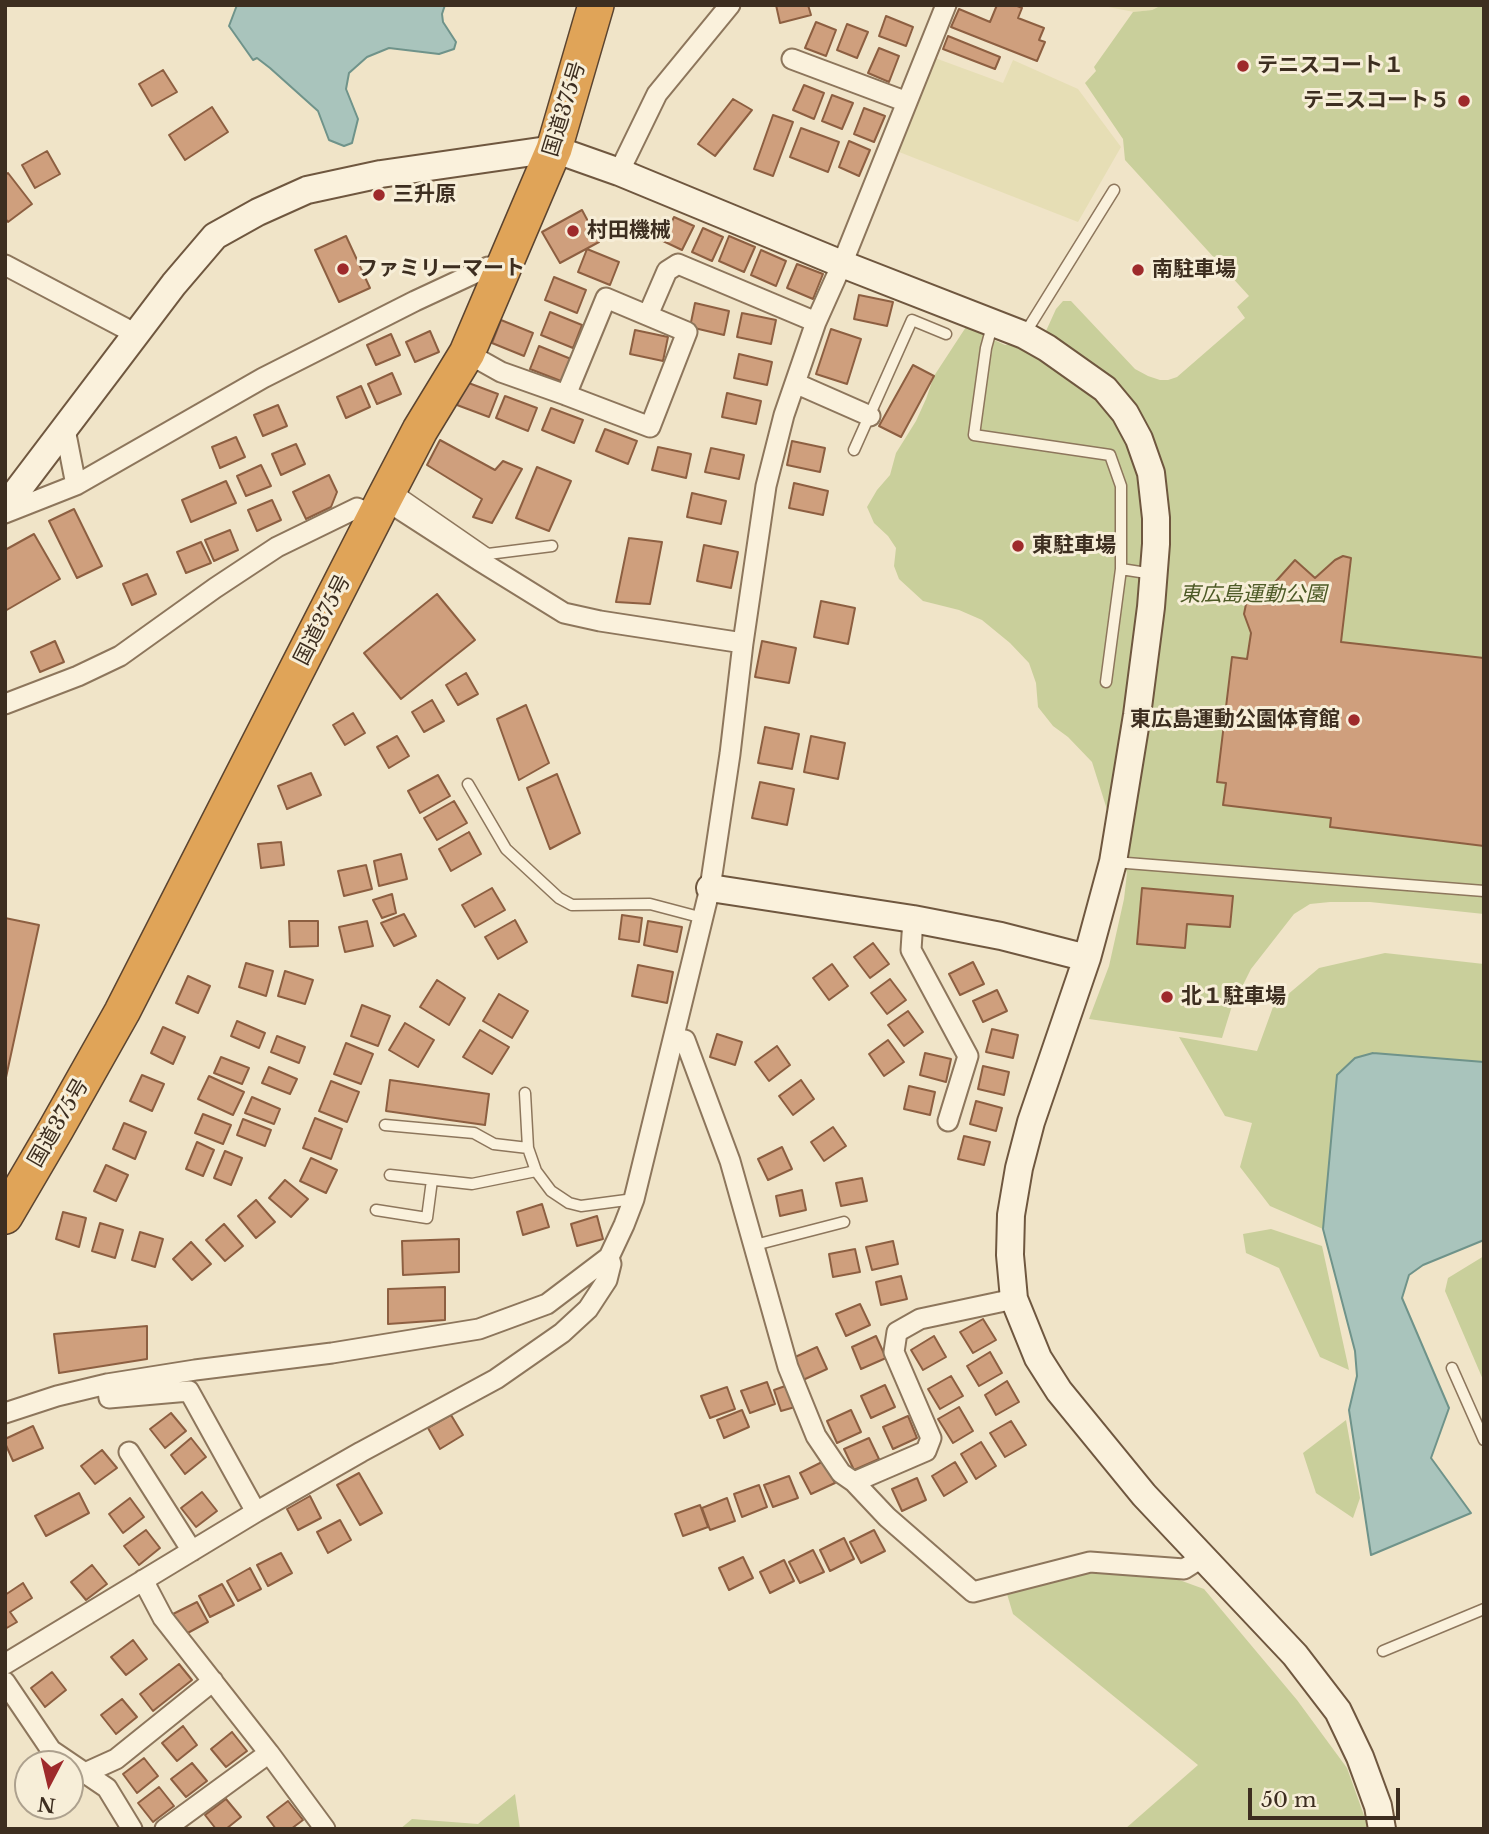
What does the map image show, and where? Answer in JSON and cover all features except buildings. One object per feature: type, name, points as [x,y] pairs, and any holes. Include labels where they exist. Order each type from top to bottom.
[{"type":"highway","name":"国道375号","points":[[5,1216],[122,1012],[421,430],[467,353],[554,149],[596,5]]},
{"type":"street","points":[[619,172],[657,94],[730,5]]},
{"type":"street","points":[[5,1413],[57,1396],[107,1384],[332,1353],[479,1329],[547,1304],[609,1257],[634,1199],[710,888],[766,486],[794,383],[816,322],[946,5]]},
{"type":"street","points":[[792,59],[906,102]]},
{"type":"street","points":[[5,507],[173,284],[215,236],[307,190],[381,174],[554,149],[619,172],[1024,335],[1105,389],[1125,413],[1139,439],[1151,473],[1156,531],[1153,574],[1137,715],[1113,862],[1087,958],[1031,1122],[1019,1168],[1011,1215],[1010,1255],[1014,1299],[1038,1358],[1059,1391],[1144,1495],[1295,1655],[1338,1711],[1360,1757],[1378,1805],[1382,1829]]},
{"type":"street","points":[[648,315],[667,271],[678,264],[816,322]]},
{"type":"street","points":[[5,265],[136,334]]},
{"type":"street","points":[[5,513],[76,485],[263,379],[333,343],[488,267],[503,268]]},
{"type":"street","points":[[467,353],[501,372],[650,427],[687,332],[606,298],[566,395]]},
{"type":"street","points":[[794,383],[870,416]]},
{"type":"street","points":[[65,429],[76,485]]},
{"type":"street","points":[[5,704],[78,676],[120,656],[277,547],[357,508],[384,501],[564,613],[600,621],[743,642]]},
{"type":"street","points":[[710,888],[913,919],[1001,936],[1087,958]]},
{"type":"street","points":[[913,919],[911,950],[968,1056],[948,1121]]},
{"type":"street","points":[[674,1038],[685,1040],[730,1161],[788,1367],[816,1436],[841,1473],[973,1592],[1090,1562],[1184,1570],[1203,1557]]},
{"type":"street","points":[[5,1664],[256,1512],[496,1379],[562,1333],[588,1309],[607,1280],[611,1264],[609,1257]]},
{"type":"street","points":[[854,1482],[926,1451],[931,1438],[894,1352],[897,1332],[920,1319],[1014,1299]]},
{"type":"street","points":[[107,1384],[109,1398],[189,1391],[256,1512]]},
{"type":"street","points":[[129,1452],[192,1551]]},
{"type":"street","points":[[143,1580],[163,1618],[269,1753],[320,1827]]},
{"type":"street","points":[[85,1773],[116,1759],[213,1681]]},
{"type":"street","points":[[5,1682],[51,1750],[107,1788],[132,1829]]},
{"type":"street","points":[[165,1829],[269,1753]]},
{"type":"lane","points":[[1024,335],[1114,190]]},
{"type":"lane","points":[[854,450],[912,320],[946,334]]},
{"type":"lane","points":[[993,322],[986,348],[974,435],[1110,455],[1121,486],[1121,569],[1106,682]]},
{"type":"lane","points":[[384,501],[488,554],[552,546]]},
{"type":"lane","points":[[1121,569],[1153,574]]},
{"type":"lane","points":[[468,784],[506,849],[559,898],[572,905],[650,904],[703,918]]},
{"type":"lane","points":[[1113,862],[1484,891]]},
{"type":"lane","points":[[526,1093],[528,1148],[536,1171],[551,1191],[569,1203],[581,1206],[634,1199]]},
{"type":"lane","points":[[385,1125],[474,1133],[494,1144],[528,1148]]},
{"type":"lane","points":[[390,1175],[472,1184],[536,1171]]},
{"type":"lane","points":[[376,1210],[427,1218],[432,1180]]},
{"type":"lane","points":[[755,1245],[845,1222]]},
{"type":"lane","points":[[1452,1368],[1484,1440]]},
{"type":"lane","points":[[1383,1651],[1484,1609]]},
{"type":"shaded area","points":[[1098,5],[1162,5],[1152,10],[1134,12]]},
{"type":"shaded area","points":[[935,58],[1003,83],[1013,60],[1078,89],[1121,147],[1078,222],[894,150]]},
{"type":"green space","name":"東広島運動公園","points":[[1162,5],[1484,5],[1484,914],[1370,902],[1310,904],[1294,914],[1251,969],[1231,1009],[1222,1038],[1089,1019],[1109,966],[1127,873],[1092,762],[1053,726],[1038,707],[1036,683],[1029,663],[1010,643],[982,620],[959,610],[923,601],[899,579],[894,566],[896,548],[874,523],[867,507],[890,475],[896,453],[916,421],[934,376],[966,327],[1005,345],[1014,344],[1036,353],[1056,309],[1063,301],[1071,301],[1135,369],[1160,380],[1168,380],[1177,377],[1245,318],[1237,307],[1249,296],[1125,160],[1123,139],[1085,83],[1096,71],[1094,67],[1133,12],[1152,10]]},
{"type":"green space","points":[[1385,953],[1484,964],[1484,1062],[1373,1053],[1337,1075],[1323,1229],[1270,1206],[1240,1167],[1252,1123],[1225,1116],[1179,1037],[1257,1051],[1273,1007],[1319,968]]},
{"type":"green space","points":[[1271,1229],[1322,1246],[1349,1370],[1320,1357],[1279,1268],[1246,1253],[1243,1234]]},
{"type":"green space","points":[[1484,1256],[1484,1382],[1445,1291],[1448,1278]]},
{"type":"green space","points":[[1346,1420],[1360,1498],[1353,1518],[1316,1493],[1303,1453]]},
{"type":"green space","points":[[1097,1566],[1152,1570],[1204,1589],[1297,1700],[1347,1768],[1367,1829],[1125,1829],[1198,1765],[1013,1614],[1007,1594]]},
{"type":"green space","points":[[515,1794],[520,1829],[400,1829],[412,1819],[478,1824]]},
{"type":"water","points":[[237,5],[445,5],[443,22],[456,42],[454,49],[439,54],[389,48],[367,57],[349,73],[346,89],[358,119],[352,143],[344,146],[329,140],[318,111],[270,68],[257,58],[253,60],[229,26]]},
{"type":"water","points":[[1373,1053],[1484,1062],[1484,1240],[1423,1265],[1409,1275],[1402,1298],[1449,1408],[1431,1458],[1471,1513],[1371,1555],[1349,1410],[1357,1376],[1355,1351],[1323,1229],[1337,1075],[1355,1058]]},
{"type":"place","name":"テニスコート１","points":[[1243,66]]},
{"type":"place","name":"テニスコート５","points":[[1464,101]]},
{"type":"place","name":"三升原","points":[[379,195]]},
{"type":"place","name":"村田機械","points":[[573,231]]},
{"type":"place","name":"ファミリーマート","points":[[343,269]]},
{"type":"place","name":"南駐車場","points":[[1138,270]]},
{"type":"place","name":"東駐車場","points":[[1018,546]]},
{"type":"place","name":"東広島運動公園体育館","points":[[1354,720]]},
{"type":"place","name":"北１駐車場","points":[[1167,997]]}]
